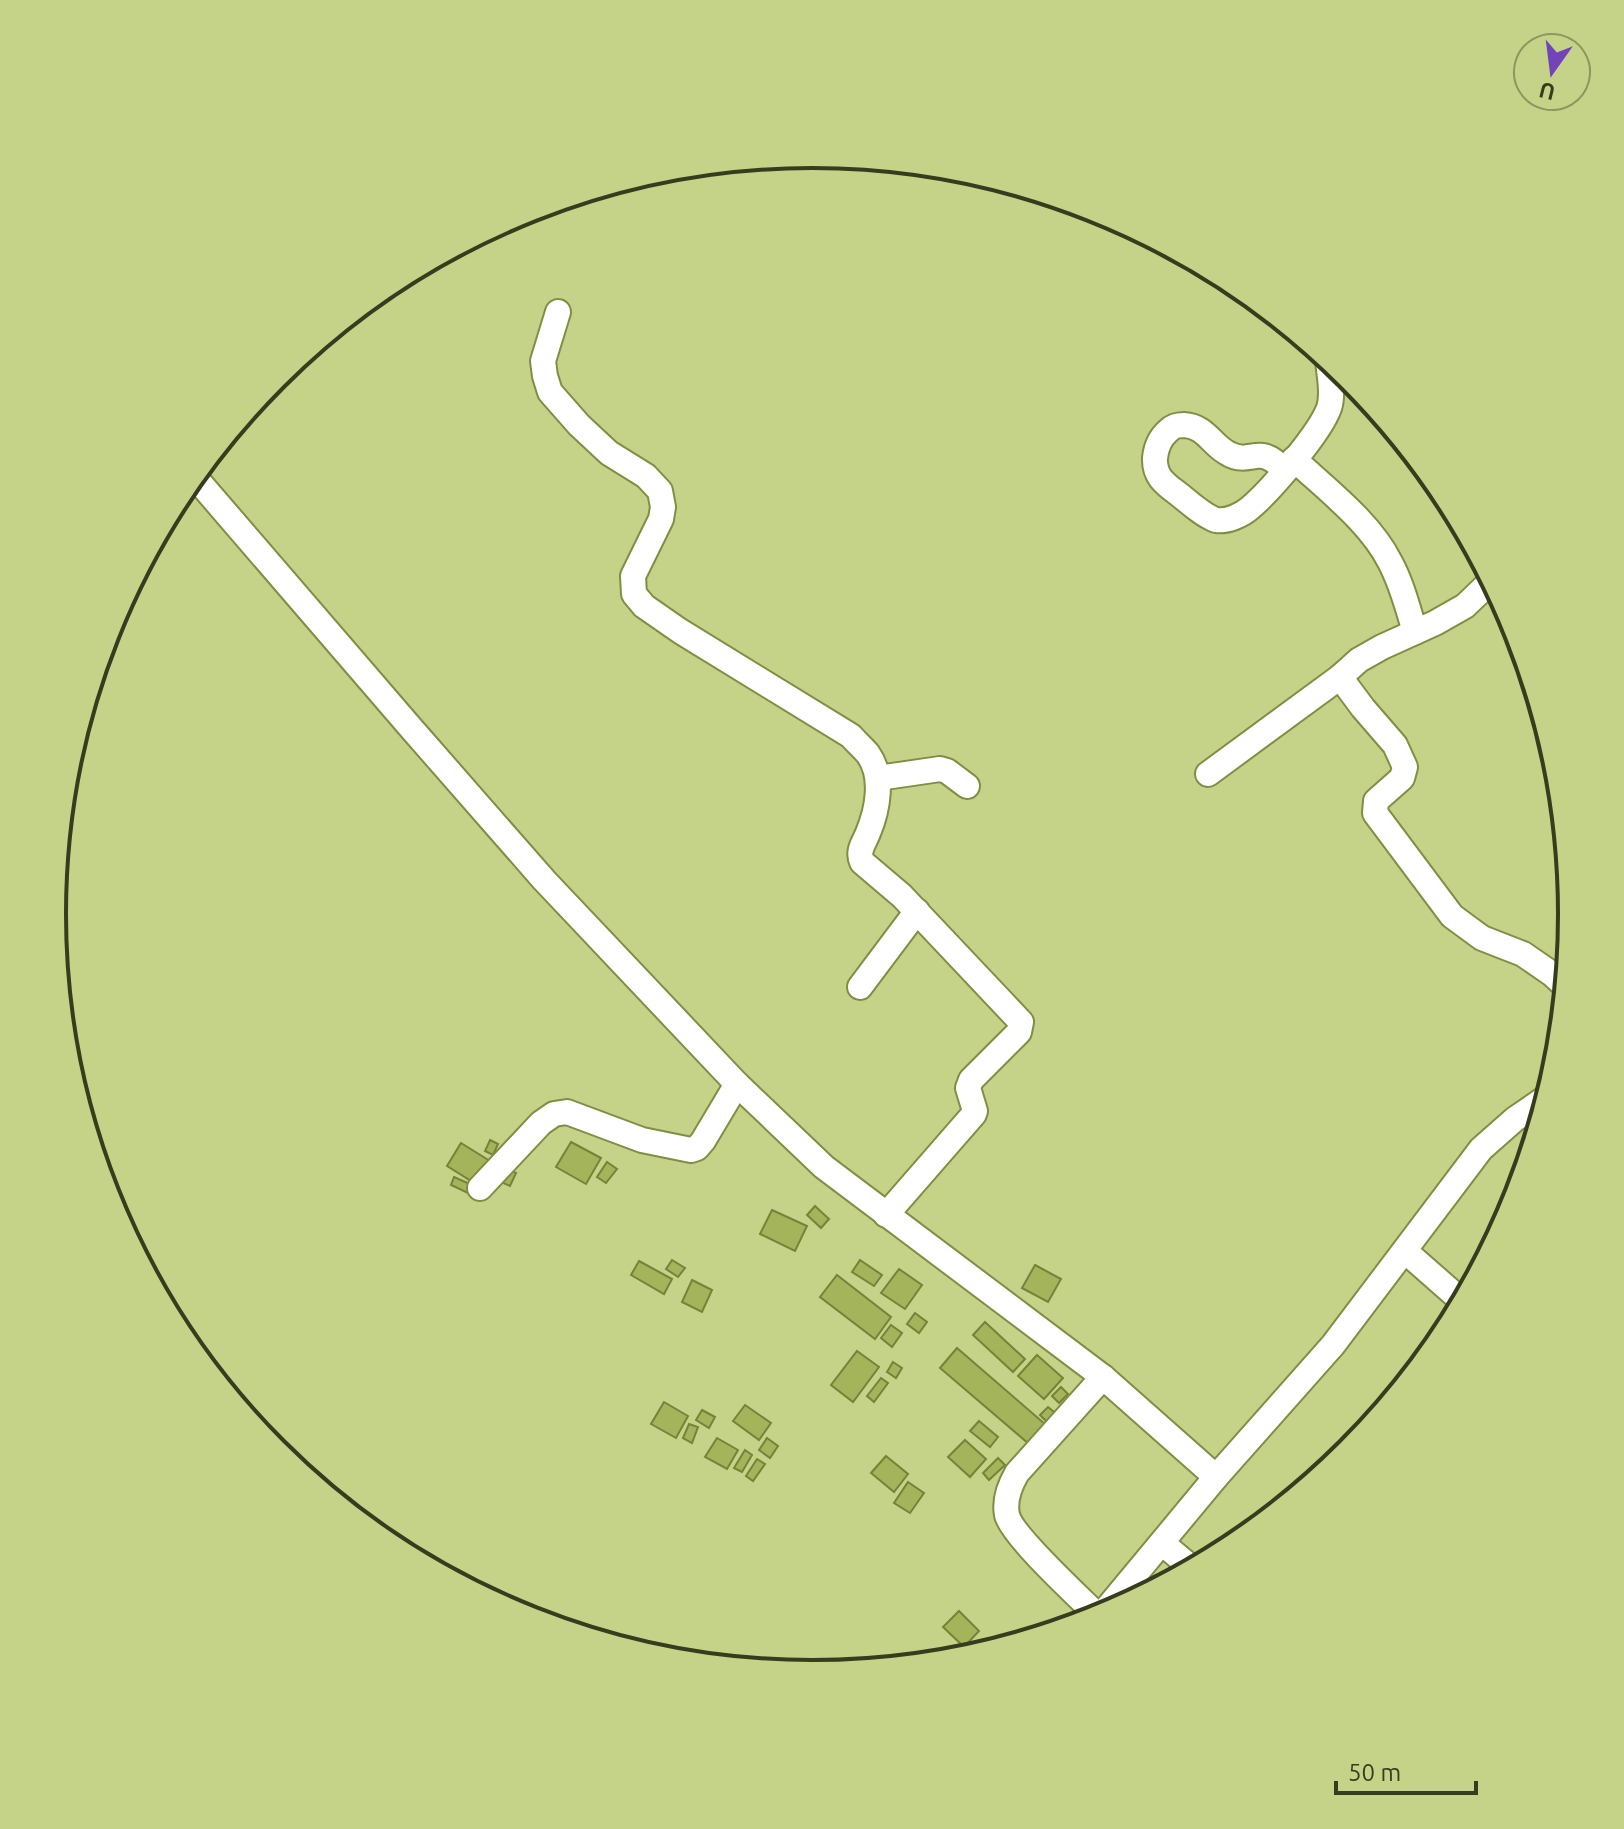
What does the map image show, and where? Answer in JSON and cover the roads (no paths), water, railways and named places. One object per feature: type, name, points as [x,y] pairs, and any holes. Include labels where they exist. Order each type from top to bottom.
[{"type":"street","points":[[558,312],[543,361],[550,392],[609,453],[646,476],[660,491],[663,507],[661,519],[633,576],[634,594],[644,606],[680,631],[851,736],[870,757],[878,778],[878,793],[870,829],[859,857],[917,911],[1021,1022],[1019,1032],[971,1080],[968,1088],[974,1114],[886,1215]]},
{"type":"street","points":[[1330,378],[1332,398],[1328,411],[1289,464],[1249,510],[1236,517],[1217,520],[1162,482],[1157,474],[1157,448],[1170,428],[1178,425],[1205,432],[1230,454],[1247,457],[1261,455],[1289,464],[1368,529],[1390,562],[1415,632]]},
{"type":"street","points":[[202,485],[544,880],[737,1084],[824,1167],[1103,1377],[1216,1477]]},
{"type":"street","points":[[1208,774],[1359,660],[1465,606],[1483,589]]},
{"type":"street","points":[[1340,677],[1395,745],[1405,767],[1402,778],[1376,801],[1375,813],[1452,916],[1482,938],[1523,954],[1555,977]]},
{"type":"street","points":[[878,778],[940,769],[967,786]]},
{"type":"street","points":[[860,987],[917,911]]},
{"type":"street","points":[[480,1188],[541,1123],[554,1114],[567,1112],[642,1140],[685,1151],[697,1148],[737,1084]]},
{"type":"street","points":[[1119,1594],[1216,1477],[1333,1345],[1481,1149],[1533,1106]]},
{"type":"street","points":[[1405,1251],[1454,1294]]},
{"type":"street","points":[[1088,1607],[1011,1526],[1006,1503],[1017,1473],[1103,1377]]},
{"type":"street","points":[[1162,1543],[1184,1562]]}]
